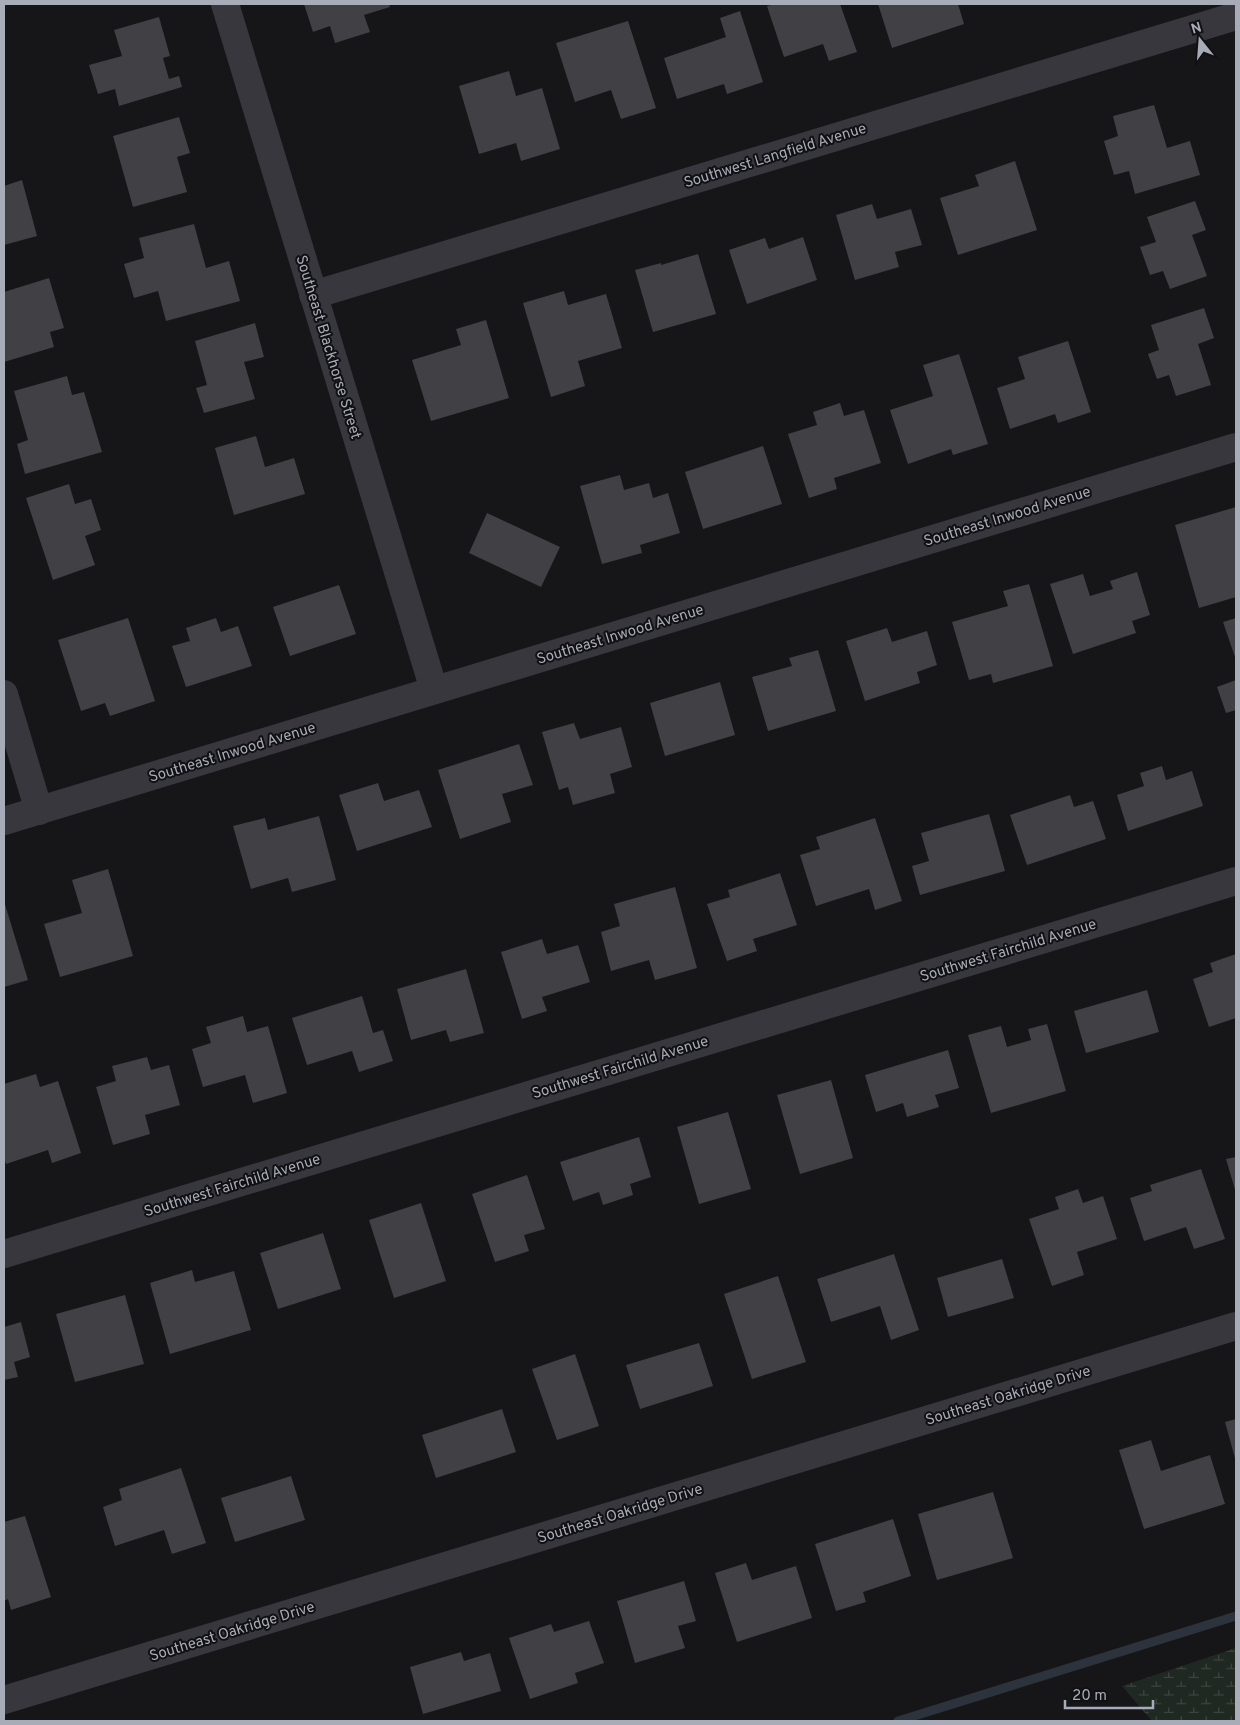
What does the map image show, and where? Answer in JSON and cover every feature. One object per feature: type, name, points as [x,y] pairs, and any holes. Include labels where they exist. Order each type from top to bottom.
[{"type":"street","name":"Southeast Blackhorse Street","points":[[224,4],[434,690]]},
{"type":"street","name":"Southwest Langfield Avenue","points":[[313,295],[1236,16]]},
{"type":"street","name":"Southeast Inwood Avenue","points":[[4,821],[1236,447]]},
{"type":"street","points":[[4,694],[39,811]]},
{"type":"street","name":"Southwest Fairchild Avenue","points":[[4,1254],[1236,881]]},
{"type":"street","name":"Southeast Oakridge Drive","points":[[4,1700],[1236,1326]]},
{"type":"green space","points":[[1236,1648],[1236,1721],[1152,1721],[1122,1686]]},
{"type":"building","points":[[304,4],[389,4],[390,7],[364,15],[370,32],[335,43],[330,26],[313,32]]},
{"type":"building","points":[[775,4],[840,4],[857,52],[829,61],[823,44],[784,57],[767,6]]},
{"type":"building","points":[[878,4],[958,4],[964,24],[892,48]]},
{"type":"building","points":[[740,11],[763,82],[727,94],[724,84],[677,99],[664,58],[726,37],[720,18]]},
{"type":"building","points":[[159,17],[170,56],[163,58],[169,79],[179,76],[182,87],[119,106],[115,89],[98,94],[89,65],[122,56],[114,30]]},
{"type":"building","points":[[628,21],[656,108],[621,119],[611,90],[575,102],[556,43]]},
{"type":"building","points":[[509,71],[516,96],[542,88],[560,149],[521,161],[516,143],[479,154],[459,86]]},
{"type":"building","points":[[1154,105],[1167,148],[1190,141],[1200,175],[1135,194],[1129,171],[1114,175],[1104,141],[1118,136],[1113,116]]},
{"type":"building","points":[[179,117],[190,153],[177,157],[187,192],[133,207],[113,136]]},
{"type":"building","points":[[1015,161],[1037,230],[958,255],[940,198],[979,186],[975,175]]},
{"type":"building","points":[[22,180],[37,236],[4,245],[4,186]]},
{"type":"building","points":[[1195,201],[1206,230],[1192,235],[1207,276],[1170,289],[1163,271],[1150,275],[1140,247],[1156,242],[1147,217]]},
{"type":"building","points":[[872,204],[877,219],[911,209],[922,245],[895,252],[899,267],[855,280],[836,215]]},
{"type":"building","points":[[194,224],[206,268],[229,261],[240,301],[166,321],[158,291],[134,298],[124,264],[144,258],[139,238]]},
{"type":"building","points":[[803,237],[817,280],[747,304],[729,250],[765,238],[769,249]]},
{"type":"building","points":[[698,254],[716,314],[653,332],[635,270],[661,263],[661,265]]},
{"type":"building","points":[[49,278],[64,328],[50,332],[54,347],[4,362],[4,292]]},
{"type":"building","points":[[564,291],[568,305],[606,294],[622,348],[578,361],[585,386],[551,397],[523,303]]},
{"type":"building","points":[[1204,308],[1214,338],[1198,344],[1211,385],[1176,396],[1169,375],[1157,379],[1148,354],[1159,350],[1151,325]]},
{"type":"building","points":[[486,320],[509,398],[431,421],[412,360],[461,345],[456,329]]},
{"type":"building","points":[[255,323],[264,357],[244,362],[255,399],[204,413],[196,388],[207,385],[195,341]]},
{"type":"building","points":[[1068,341],[1091,412],[1058,423],[1055,414],[1010,429],[997,388],[1025,379],[1018,357]]},
{"type":"building","points":[[959,354],[988,444],[953,455],[951,449],[908,464],[890,410],[933,396],[923,365]]},
{"type":"building","points":[[67,376],[72,395],[84,392],[102,452],[25,474],[17,444],[28,440],[14,391]]},
{"type":"building","points":[[840,403],[844,416],[864,410],[881,463],[834,478],[837,489],[809,498],[788,434],[817,425],[813,412]]},
{"type":"building","points":[[256,436],[265,467],[294,458],[305,494],[234,515],[215,448]]},
{"type":"building","points":[[763,446],[782,504],[703,529],[685,472]]},
{"type":"building","points":[[620,475],[624,490],[649,483],[653,498],[668,493],[680,533],[640,545],[642,553],[602,564],[580,486]]},
{"type":"building","points":[[69,484],[75,504],[91,499],[101,530],[85,536],[95,565],[53,580],[26,498]]},
{"type":"building","points":[[1236,507],[1236,597],[1199,608],[1175,525]]},
{"type":"building","points":[[487,513],[560,547],[541,587],[469,553]]},
{"type":"building","points":[[1137,572],[1150,615],[1132,621],[1136,633],[1073,654],[1050,584],[1083,574],[1090,596],[1113,589],[1110,581]]},
{"type":"building","points":[[1029,584],[1053,666],[993,683],[991,674],[969,680],[952,622],[1008,606],[1003,591]]},
{"type":"building","points":[[339,585],[356,634],[290,656],[273,607]]},
{"type":"building","points":[[128,618],[155,701],[110,716],[105,703],[81,711],[58,640]]},
{"type":"building","points":[[216,618],[221,632],[238,626],[252,666],[186,687],[172,646],[190,641],[186,628]]},
{"type":"building","points":[[1236,618],[1236,660],[1223,622]]},
{"type":"building","points":[[887,628],[892,642],[927,631],[937,665],[917,672],[920,683],[865,701],[846,641]]},
{"type":"building","points":[[818,650],[836,711],[768,731],[752,677],[792,666],[789,658]]},
{"type":"building","points":[[1236,680],[1236,710],[1226,713],[1217,687]]},
{"type":"building","points":[[720,682],[735,735],[665,756],[650,703]]},
{"type":"building","points":[[574,723],[580,739],[621,727],[632,767],[610,774],[615,793],[573,805],[568,787],[559,790],[542,732]]},
{"type":"building","points":[[519,744],[533,785],[502,794],[511,822],[460,839],[438,770]]},
{"type":"building","points":[[1162,766],[1166,780],[1192,771],[1203,806],[1128,831],[1117,795],[1144,786],[1140,773]]},
{"type":"building","points":[[378,783],[384,801],[419,790],[432,827],[357,851],[339,795]]},
{"type":"building","points":[[1070,795],[1074,807],[1093,801],[1106,839],[1027,865],[1010,815]]},
{"type":"building","points":[[989,814],[1005,871],[920,895],[912,866],[929,861],[921,833]]},
{"type":"building","points":[[319,816],[336,880],[292,892],[288,878],[251,889],[233,826],[265,818],[268,830]]},
{"type":"building","points":[[875,818],[902,901],[875,910],[869,889],[816,906],[800,855],[820,849],[816,837]]},
{"type":"building","points":[[108,869],[133,956],[60,977],[44,924],[82,913],[72,880]]},
{"type":"building","points":[[780,873],[797,925],[753,939],[757,951],[727,961],[707,904],[730,897],[728,890]]},
{"type":"building","points":[[675,887],[697,968],[655,980],[649,960],[611,971],[601,932],[620,926],[614,904]]},
{"type":"building","points":[[4,901],[28,980],[4,987]]},
{"type":"building","points":[[542,939],[547,954],[578,945],[590,982],[542,997],[547,1011],[522,1019],[501,952]]},
{"type":"building","points":[[1236,954],[1236,1018],[1209,1027],[1193,979],[1213,972],[1210,963]]},
{"type":"building","points":[[466,969],[484,1033],[450,1042],[446,1030],[411,1040],[397,989]]},
{"type":"building","points":[[1147,990],[1159,1032],[1086,1053],[1074,1011]]},
{"type":"building","points":[[362,996],[373,1033],[383,1030],[393,1061],[359,1072],[352,1051],[307,1065],[292,1018]]},
{"type":"building","points":[[243,1016],[247,1032],[268,1026],[287,1093],[253,1103],[245,1075],[203,1087],[192,1049],[211,1043],[206,1027]]},
{"type":"building","points":[[1047,1024],[1066,1091],[991,1113],[968,1035],[1001,1026],[1007,1047],[1031,1040],[1028,1029]]},
{"type":"building","points":[[948,1050],[959,1088],[935,1095],[939,1107],[907,1117],[903,1103],[876,1112],[865,1075]]},
{"type":"building","points":[[147,1057],[151,1070],[169,1065],[180,1105],[145,1115],[150,1134],[113,1145],[96,1087],[116,1081],[112,1066]]},
{"type":"building","points":[[36,1074],[40,1087],[58,1081],[81,1153],[52,1163],[48,1150],[6,1164],[4,1157],[4,1084]]},
{"type":"building","points":[[831,1080],[853,1158],[800,1174],[777,1095]]},
{"type":"building","points":[[728,1112],[751,1189],[699,1204],[677,1127]]},
{"type":"building","points":[[639,1137],[651,1177],[630,1184],[633,1195],[603,1205],[599,1192],[573,1201],[560,1162]]},
{"type":"building","points":[[1236,1157],[1236,1193],[1226,1159]]},
{"type":"building","points":[[1201,1169],[1225,1239],[1194,1249],[1186,1227],[1144,1241],[1130,1198],[1152,1191],[1150,1185]]},
{"type":"building","points":[[527,1175],[545,1229],[524,1235],[529,1251],[495,1262],[472,1194]]},
{"type":"building","points":[[1078,1189],[1083,1203],[1103,1196],[1117,1239],[1077,1252],[1084,1275],[1052,1286],[1029,1219],[1059,1209],[1055,1197]]},
{"type":"building","points":[[421,1203],[446,1281],[394,1298],[369,1220]]},
{"type":"building","points":[[323,1233],[341,1289],[278,1309],[260,1253]]},
{"type":"building","points":[[894,1254],[919,1330],[891,1340],[880,1306],[831,1322],[817,1279]]},
{"type":"building","points":[[1002,1259],[1014,1298],[948,1317],[937,1278]]},
{"type":"building","points":[[192,1270],[195,1282],[234,1271],[251,1330],[170,1354],[150,1283]]},
{"type":"building","points":[[778,1276],[806,1362],[752,1379],[724,1294]]},
{"type":"building","points":[[125,1295],[144,1364],[75,1382],[56,1314]]},
{"type":"building","points":[[21,1322],[30,1357],[14,1362],[18,1377],[4,1380],[4,1327]]},
{"type":"building","points":[[699,1343],[713,1386],[640,1409],[626,1365]]},
{"type":"building","points":[[575,1354],[599,1426],[557,1440],[532,1369]]},
{"type":"building","points":[[502,1409],[516,1452],[436,1478],[422,1435]]},
{"type":"building","points":[[1236,1419],[1236,1462],[1225,1422]]},
{"type":"building","points":[[1151,1440],[1161,1471],[1210,1455],[1225,1504],[1144,1529],[1119,1450]]},
{"type":"building","points":[[181,1468],[206,1543],[172,1554],[164,1530],[115,1546],[103,1507],[122,1500],[119,1489]]},
{"type":"building","points":[[291,1476],[305,1520],[235,1542],[221,1498]]},
{"type":"building","points":[[993,1492],[1013,1558],[937,1580],[918,1514]]},
{"type":"building","points":[[25,1516],[51,1597],[11,1610],[8,1599],[4,1601],[4,1522]]},
{"type":"building","points":[[893,1519],[911,1576],[863,1592],[866,1602],[836,1611],[815,1544]]},
{"type":"building","points":[[746,1563],[752,1580],[796,1566],[812,1618],[737,1642],[715,1573]]},
{"type":"building","points":[[684,1581],[696,1621],[678,1626],[685,1648],[635,1663],[617,1601]]},
{"type":"building","points":[[589,1621],[604,1663],[575,1673],[578,1683],[530,1699],[509,1638],[551,1624],[554,1632]]},
{"type":"building","points":[[461,1652],[464,1661],[490,1653],[501,1691],[423,1714],[410,1667]]},
{"type":"waterway","points":[[898,1721],[1236,1616]]}]
